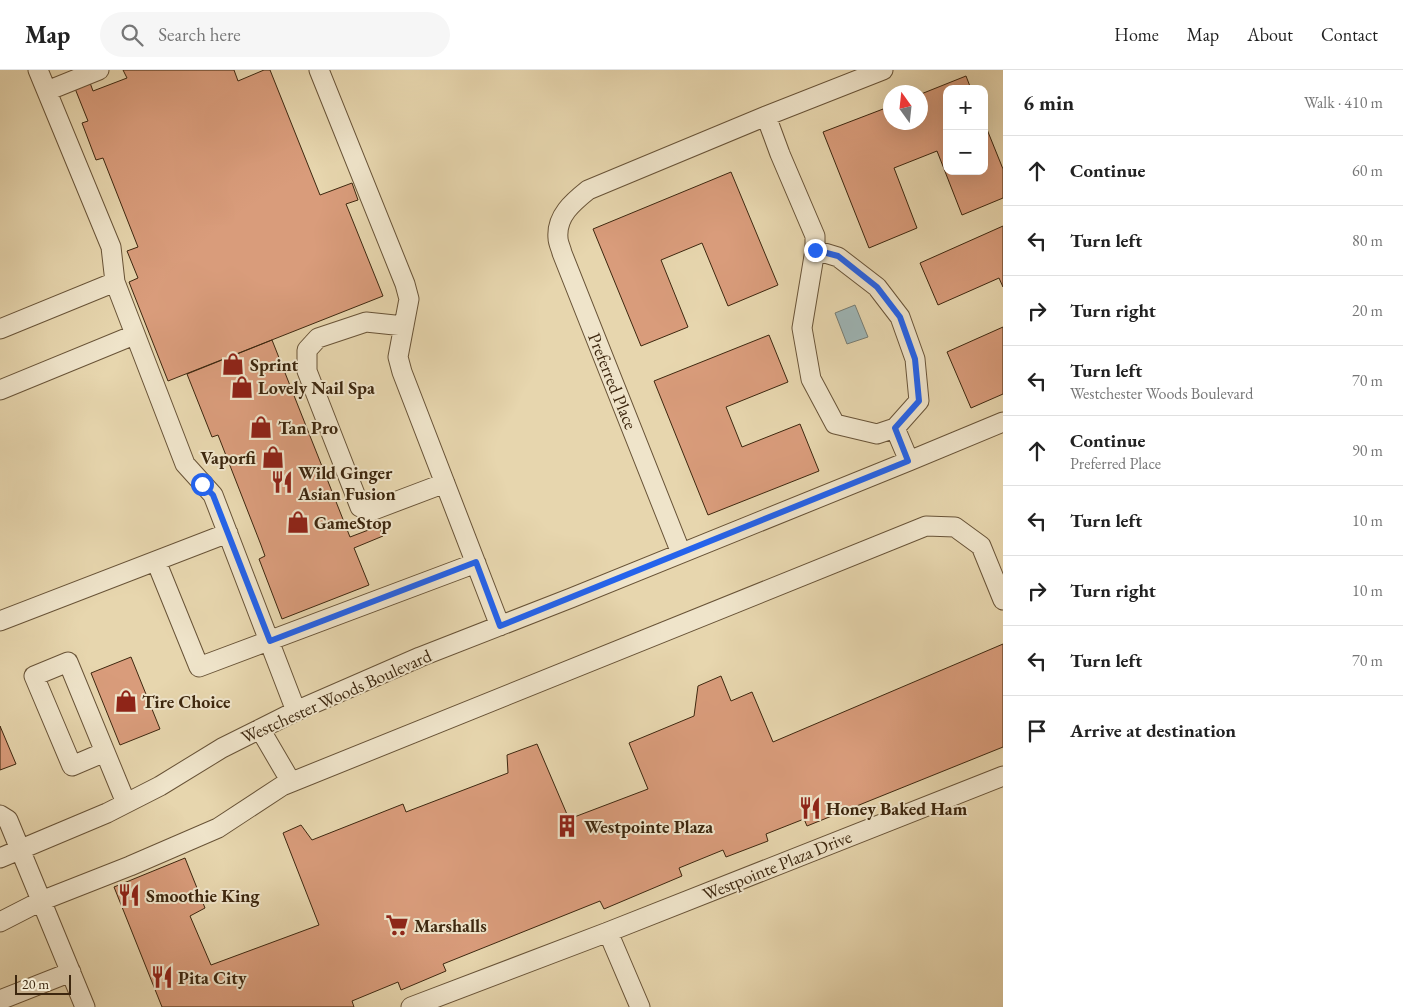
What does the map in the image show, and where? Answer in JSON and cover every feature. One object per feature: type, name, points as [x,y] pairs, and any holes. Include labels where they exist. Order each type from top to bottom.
[{"type":"street","points":[[38,70],[111,247],[115,282],[185,464],[213,495],[296,711]]},
{"type":"street","points":[[47,91],[99,70]]},
{"type":"street","points":[[319,70],[405,284],[409,299],[398,357],[402,372],[500,626]]},
{"type":"street","name":"Preferred Place","points":[[681,553],[562,253],[558,237],[561,217],[573,202],[588,190],[883,70]]},
{"type":"street","points":[[766,116],[815,236],[815,250],[802,328],[811,379],[835,424],[877,434],[895,428],[919,401],[915,359],[900,317],[877,287],[838,256],[815,250]]},
{"type":"street","points":[[0,329],[115,282]]},
{"type":"street","points":[[404,326],[366,322],[318,338],[307,350],[307,372],[360,507],[371,511],[445,483]]},
{"type":"street","points":[[0,390],[134,335]]},
{"type":"street","points":[[681,553],[1003,422]]},
{"type":"street","points":[[895,428],[908,461]]},
{"type":"street","points":[[0,922],[41,901],[130,866],[218,828],[291,782],[926,526],[956,527],[981,546],[1003,600]]},
{"type":"street","points":[[0,621],[228,533]]},
{"type":"street","name":"Westchester Woods Boulevard","points":[[0,858],[107,813],[160,786],[222,748],[296,711],[420,657],[681,553]]},
{"type":"street","points":[[156,561],[199,668],[476,562]]},
{"type":"street","points":[[105,752],[72,766],[34,676],[68,662],[126,803]]},
{"type":"street","points":[[260,729],[291,782]]},
{"type":"street","name":"Westpointe Plaza Drive","points":[[411,1007],[608,932],[1003,776]]},
{"type":"street","points":[[0,815],[8,820],[85,1007]]},
{"type":"street","points":[[608,932],[640,1007]]},
{"type":"street","points":[[0,1000],[71,972]]},
{"type":"water","points":[[855,305],[868,337],[847,344],[835,313]]},
{"type":"building","points":[[123,70],[234,70],[238,81],[264,70],[270,70],[320,195],[352,183],[358,200],[346,204],[383,296],[168,381],[129,282],[138,278],[127,251],[138,247],[103,158],[96,160],[82,123],[88,121],[74,86],[89,80],[93,91],[127,78]]},
{"type":"building","points":[[966,76],[969,85],[944,85]]},
{"type":"building","points":[[943,85],[943,166],[937,151],[894,168],[917,228],[869,248],[823,132],[883,109],[883,130],[928,130],[928,91]]},
{"type":"building","points":[[988,132],[1003,169],[1003,198],[962,215],[946,175],[988,175]]},
{"type":"building","points":[[731,172],[778,285],[728,306],[702,243],[661,260],[688,327],[641,346],[593,229]]},
{"type":"building","points":[[1003,226],[1003,287],[999,278],[938,305],[920,263]]},
{"type":"building","points":[[1003,327],[1003,394],[971,408],[947,352]]},
{"type":"building","points":[[769,335],[788,382],[726,407],[742,447],[800,424],[819,471],[708,515],[654,381]]},
{"type":"building","points":[[272,340],[350,537],[379,526],[383,536],[354,548],[369,585],[282,619],[259,559],[265,556],[261,545],[218,435],[212,437],[187,374]]},
{"type":"building","name":"Westpointe Plaza","points":[[1003,644],[1003,747],[807,826],[804,819],[766,834],[768,841],[726,857],[723,850],[679,868],[682,876],[604,909],[600,901],[443,964],[446,971],[401,990],[398,982],[352,1001],[354,1007],[162,1007],[114,887],[185,858],[205,908],[190,916],[211,965],[319,925],[283,833],[301,825],[312,840],[403,804],[406,812],[508,773],[507,755],[537,744],[569,819],[648,789],[629,743],[694,716],[698,686],[721,676],[731,701],[752,692],[773,742]]},
{"type":"building","name":"Tire Choice","points":[[131,657],[160,729],[120,745],[91,673]]},
{"type":"building","points":[[0,726],[16,764],[0,770]]},
{"type":"place","name":"Sprint","points":[[233,364]]},
{"type":"place","name":"Lovely Nail Spa","points":[[242,387]]},
{"type":"place","name":"Tan Pro","points":[[261,427]]},
{"type":"place","name":"Vaporfi","points":[[273,457]]},
{"type":"place","name":"Wild Ginger Asian Fusion","points":[[282,482]]},
{"type":"place","name":"GameStop","points":[[298,522]]},
{"type":"place","name":"Tire Choice","points":[[126,701]]},
{"type":"place","name":"Honey Baked Ham","points":[[810,808]]},
{"type":"place","name":"Westpointe Plaza","points":[[567,826]]},
{"type":"place","name":"Smoothie King","points":[[129,895]]},
{"type":"place","name":"Marshalls","points":[[397,925]]},
{"type":"place","name":"Pita City","points":[[162,977]]},
{"type":"route","points":[[202,484],[213,495],[270,641],[476,562],[500,626],[908,461],[895,428],[919,401],[915,359],[900,317],[877,287],[838,256],[815,250]]}]
